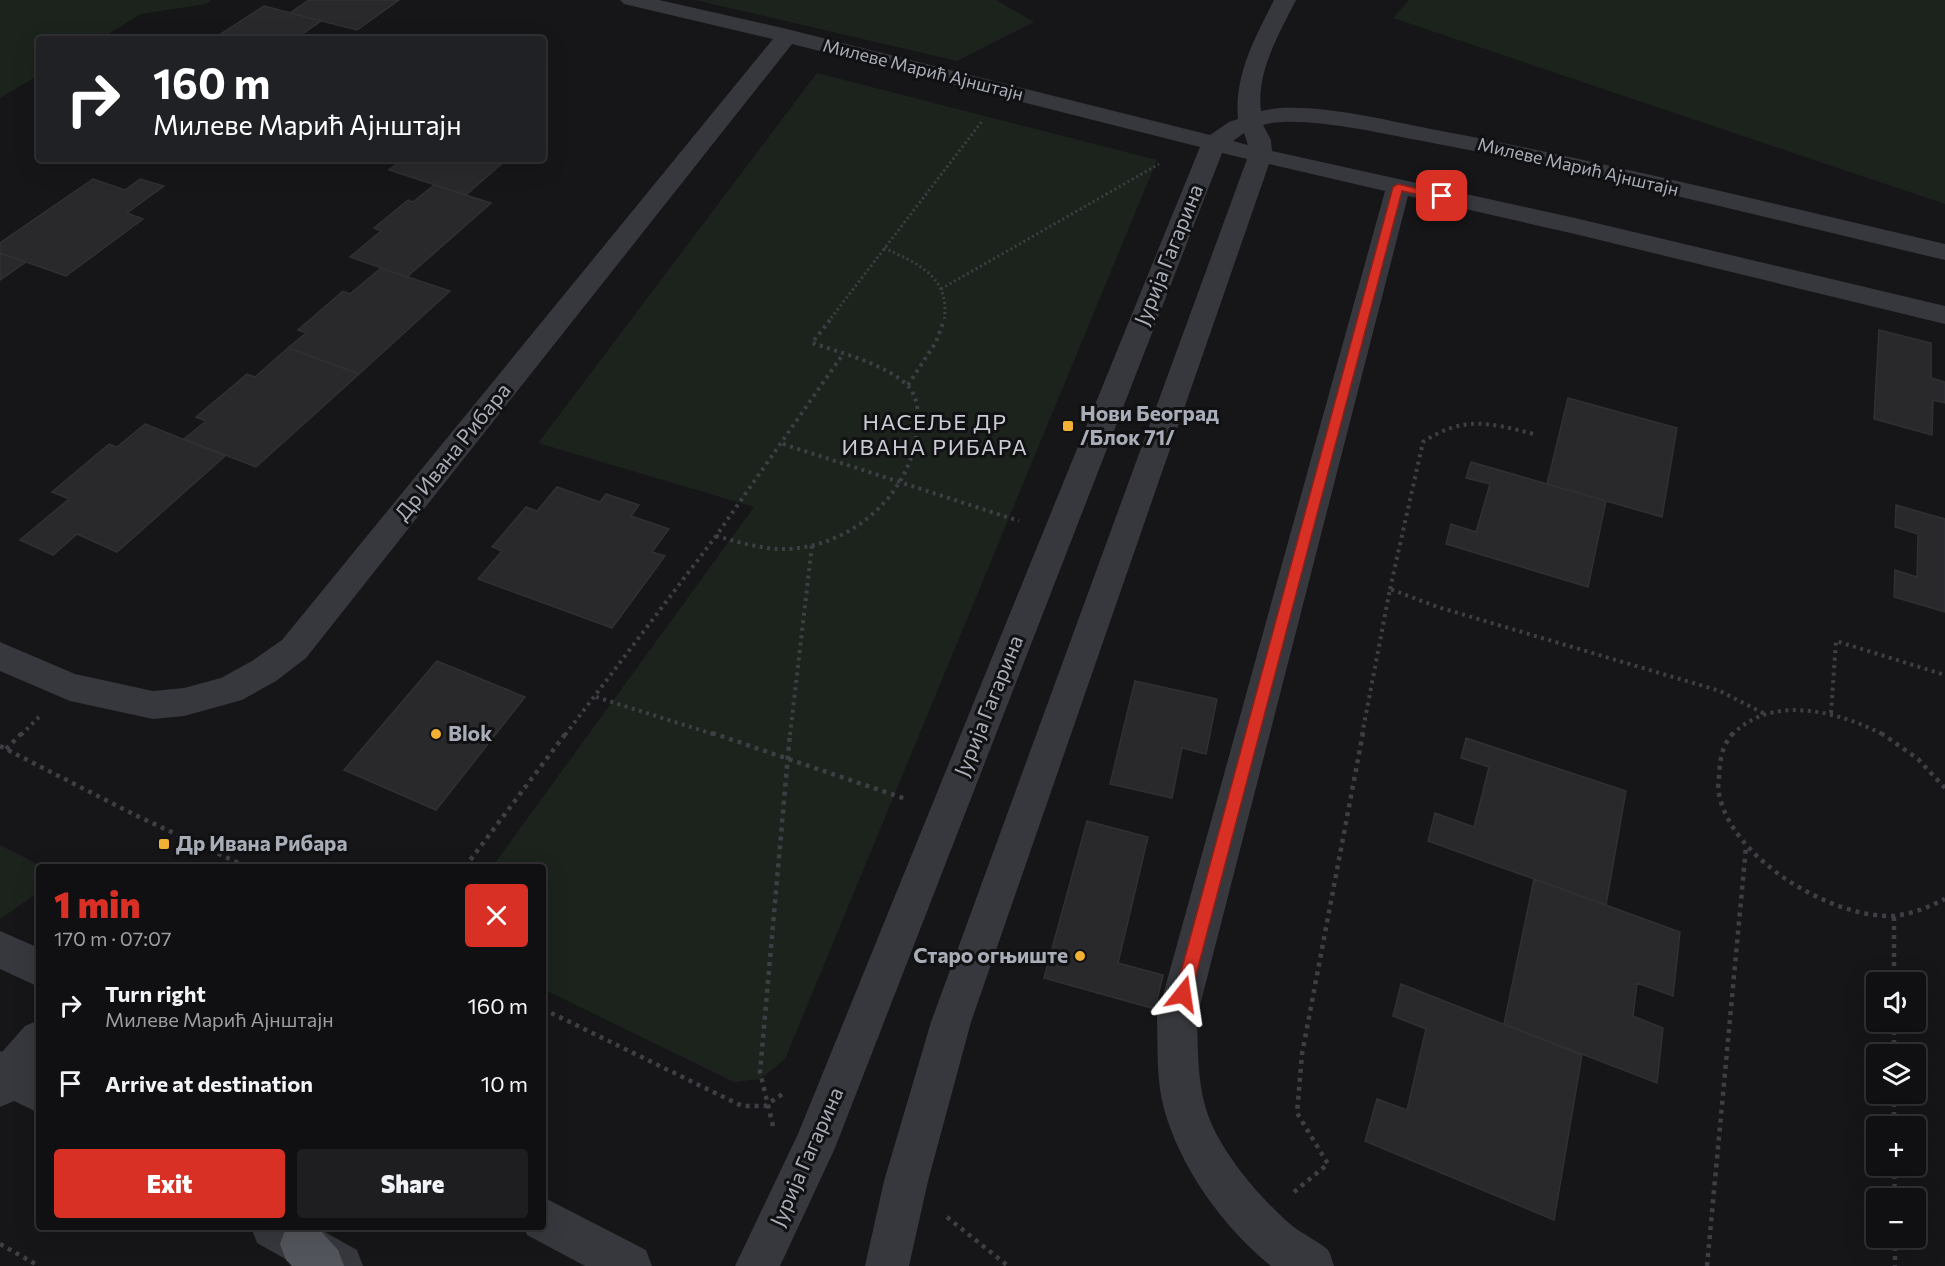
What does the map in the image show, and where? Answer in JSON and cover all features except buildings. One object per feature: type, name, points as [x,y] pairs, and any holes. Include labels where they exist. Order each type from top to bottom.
[{"type":"street","name":"Милеве Марић Ајнштајн","points":[[631,0],[787,36],[1214,143],[1575,226],[1945,315]]},
{"type":"street","points":[[887,1266],[906,1181],[951,1022],[1260,154],[1259,136],[1250,121],[1250,87],[1256,60],[1285,0]]},
{"type":"street","name":"Др Ивана Рибара","points":[[0,656],[70,687],[153,705],[184,702],[230,690],[264,671],[294,649],[787,36]]},
{"type":"street","name":"Милеве Марић Ајнштајн","points":[[1214,143],[1227,132],[1250,121],[1274,116],[1307,116],[1446,137],[1945,252]]},
{"type":"street","name":"Јурија Гагарина","points":[[757,1266],[814,1148],[1214,143]]},
{"type":"street","points":[[1312,1266],[1296,1256],[1257,1223],[1229,1189],[1200,1146],[1185,1109],[1179,1066],[1177,1017],[1398,187]]},
{"type":"street","points":[[0,949],[36,967]]},
{"type":"street","points":[[12,1082],[36,1045]]},
{"type":"street","points":[[546,1222],[630,1266]]},
{"type":"street","points":[[299,1246],[341,1266]]},
{"type":"path","points":[[717,536],[765,547],[795,549],[812,545],[833,539],[854,528],[884,505],[903,483],[917,446],[919,409],[908,385],[892,375],[812,343],[1004,90]]},
{"type":"path","points":[[941,289],[1164,161]]},
{"type":"path","points":[[884,248],[920,266],[936,278],[946,298],[948,315],[936,345],[908,385]]},
{"type":"path","points":[[467,864],[717,536],[783,444],[843,354]]},
{"type":"path","points":[[1257,1223],[1328,1164],[1297,1113],[1302,1054],[1390,590],[1423,442],[1452,424],[1470,422],[1492,424],[1534,434]]},
{"type":"path","points":[[783,444],[1022,522],[1017,532]]},
{"type":"path","points":[[812,545],[787,757],[760,1072],[767,1107],[776,1134],[814,1148]]},
{"type":"path","points":[[1390,590],[1438,607],[1720,691],[1765,714]]},
{"type":"path","points":[[1831,713],[1836,641],[1945,675]]},
{"type":"path","points":[[596,697],[787,757],[910,800]]},
{"type":"path","points":[[1945,788],[1921,761],[1901,745],[1878,732],[1831,713],[1785,710],[1765,714],[1747,722],[1733,733],[1723,748],[1718,765],[1717,784],[1722,805],[1746,847],[1774,872],[1814,898],[1841,909],[1894,916],[1918,913],[1937,906],[1945,899]]},
{"type":"path","points":[[6,749],[43,714]]},
{"type":"path","points":[[0,746],[135,815],[241,864]]},
{"type":"path","points":[[1707,1266],[1746,847]]},
{"type":"path","points":[[1894,916],[1894,972]]},
{"type":"path","points":[[546,1010],[742,1106],[755,1110],[767,1107],[787,1089]]},
{"type":"path","points":[[906,1181],[989,1253],[1008,1266]]},
{"type":"path","points":[[0,1244],[39,1266]]},
{"type":"path","points":[[1895,1248],[1895,1266]]},
{"type":"shaded area","points":[[0,0],[211,0],[206,4],[141,14],[105,36],[36,36],[36,77],[0,98]]},
{"type":"shaded area","points":[[695,0],[996,0],[1034,22],[957,61]]},
{"type":"shaded area","points":[[1409,0],[1945,0],[1945,204],[1393,18]]},
{"type":"shaded area","points":[[817,73],[1157,160],[785,1059],[760,1079],[734,1082],[546,990],[546,864],[494,864],[754,507],[538,443]]},
{"type":"shaded area","points":[[0,845],[37,864],[36,894],[0,919]]},
{"type":"place","name":"Нови Београд /Блок 71/","points":[[1068,426]]},
{"type":"place","name":"Blok","points":[[436,734]]},
{"type":"place","name":"Др Ивана Рибара","points":[[164,844]]},
{"type":"place","name":"Старо огњиште","points":[[1080,956]]},
{"type":"district","name":"НАСЕЉЕ ДР ИВАНА РИБАРА","points":[[935,434]]},
{"type":"route","points":[[1183,994],[1398,187],[1442,196]]}]
